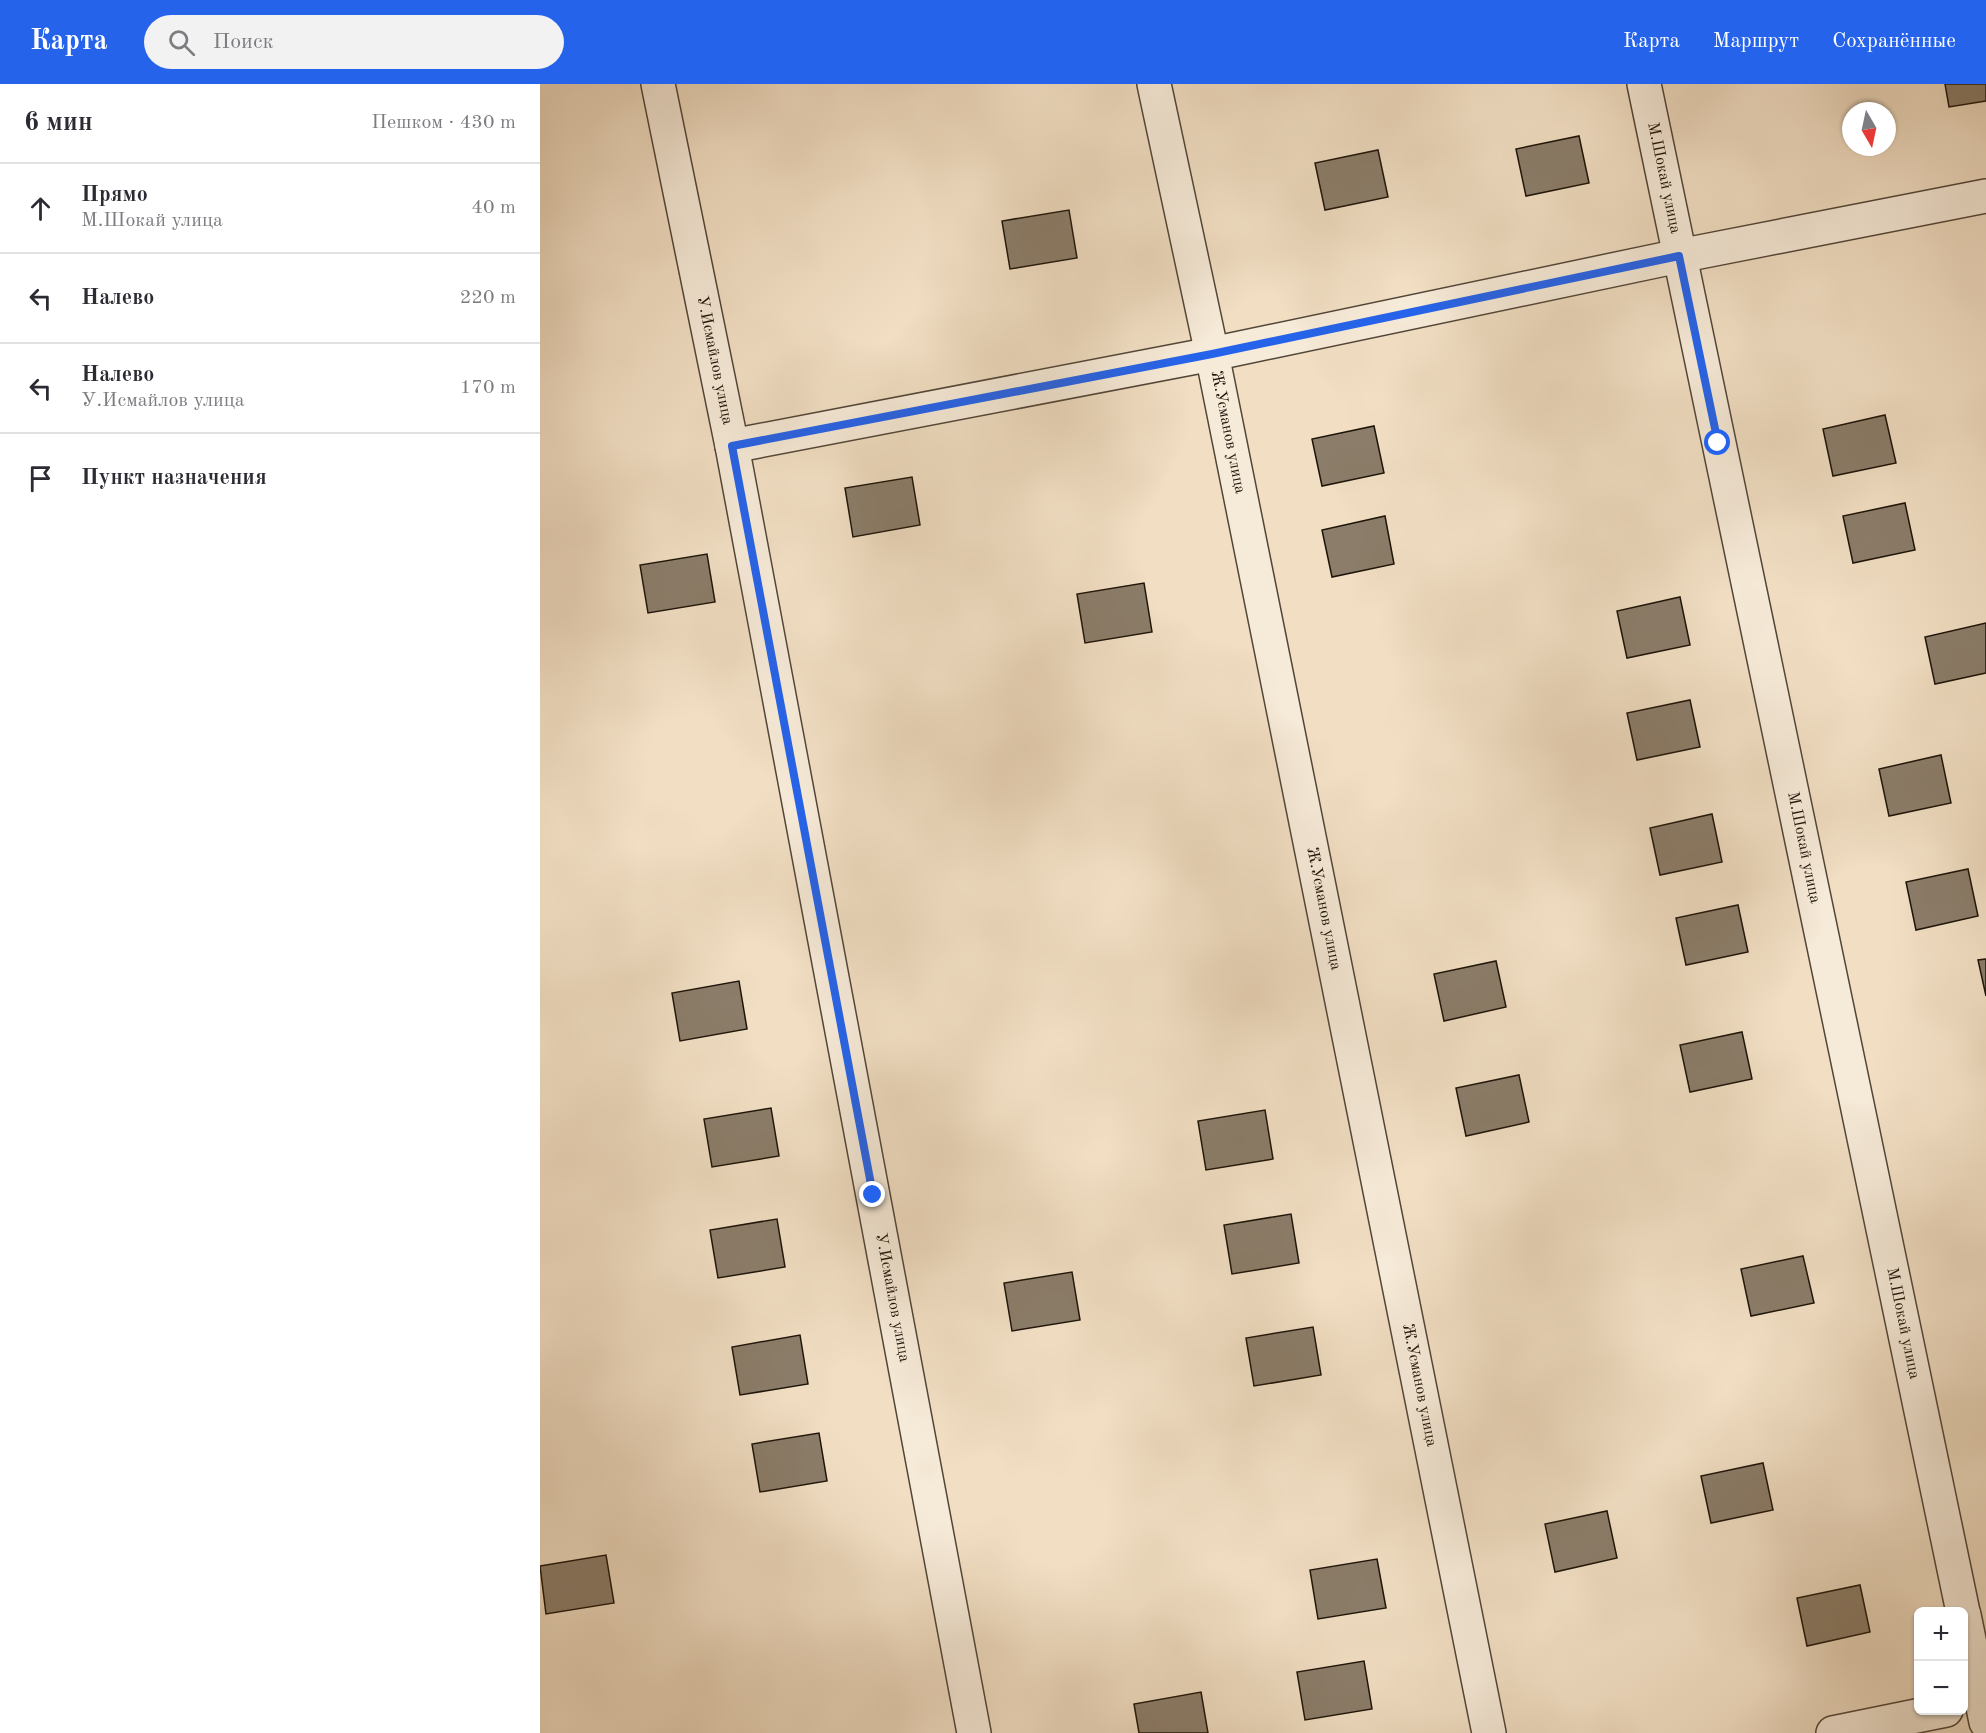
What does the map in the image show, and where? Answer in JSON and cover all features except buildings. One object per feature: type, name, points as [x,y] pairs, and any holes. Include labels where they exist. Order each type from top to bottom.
[{"type":"street","name":"У.Исмайлов улица","points":[[658,84],[732,446],[974,1733]]},
{"type":"street","name":"Ж.Усманов улица","points":[[1154,84],[1212,354],[1489,1733]]},
{"type":"street","name":"М.Шокай улица","points":[[1644,84],[1962,1607]]},
{"type":"street","points":[[732,446],[1212,354],[1679,256],[1986,196]]},
{"type":"street","name":"М.Шокай улица","points":[[1968,1643],[1979,1709]]},
{"type":"street","points":[[1833,1733],[1921,1715]]},
{"type":"route","points":[[873,1195],[732,446],[1212,354],[1679,256],[1718,443]]}]
